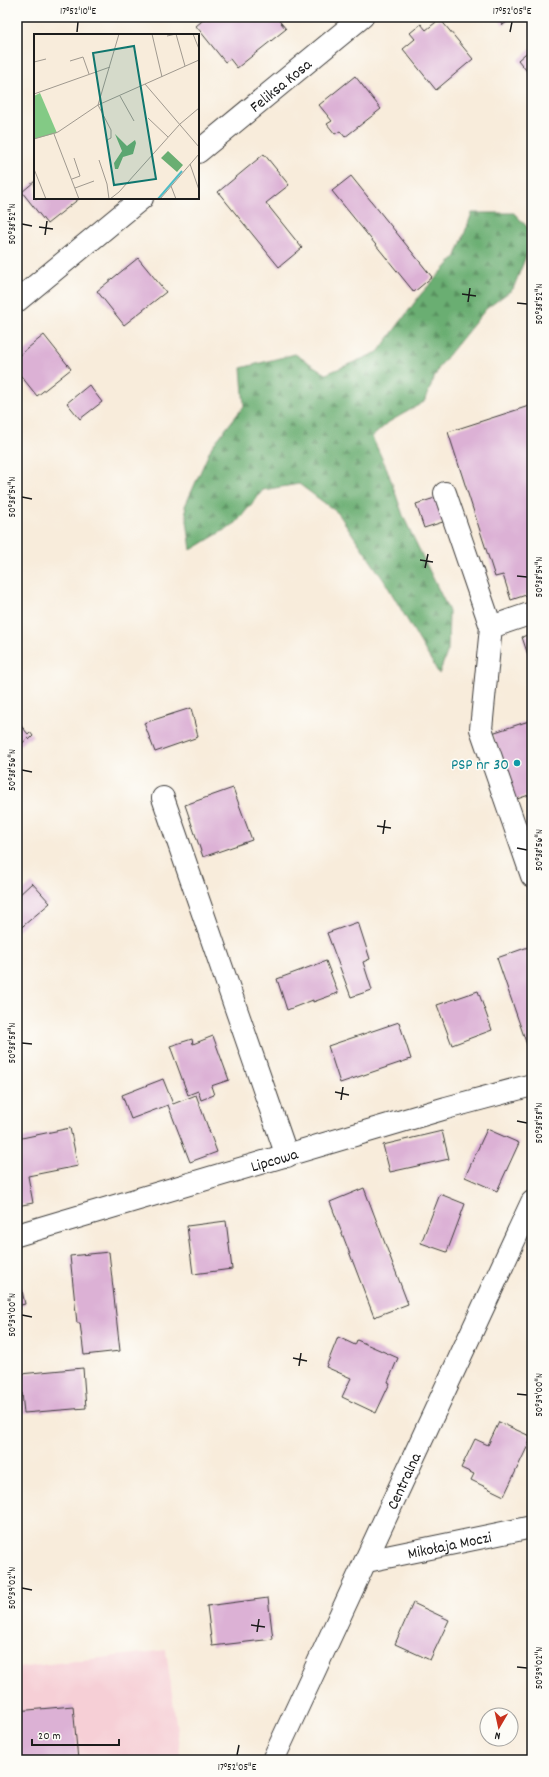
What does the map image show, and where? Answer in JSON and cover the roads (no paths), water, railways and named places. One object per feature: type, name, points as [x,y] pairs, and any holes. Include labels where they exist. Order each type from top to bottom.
[{"type":"street","name":"Feliksa Kosa","points":[[199,151],[362,17]]},
{"type":"street","points":[[17,301],[141,199]]},
{"type":"street","points":[[445,493],[491,627],[481,729],[532,876]]},
{"type":"street","points":[[491,627],[532,613]]},
{"type":"street","points":[[163,798],[287,1156]]},
{"type":"street","name":"Lipcowa","points":[[17,1235],[532,1084]]},
{"type":"street","name":"Centralna","points":[[273,1760],[367,1561],[532,1202]]},
{"type":"street","name":"Mikołaja Moczi","points":[[367,1561],[532,1527]]},
{"type":"place","name":"PSP nr 30","points":[[517,763]]}]
